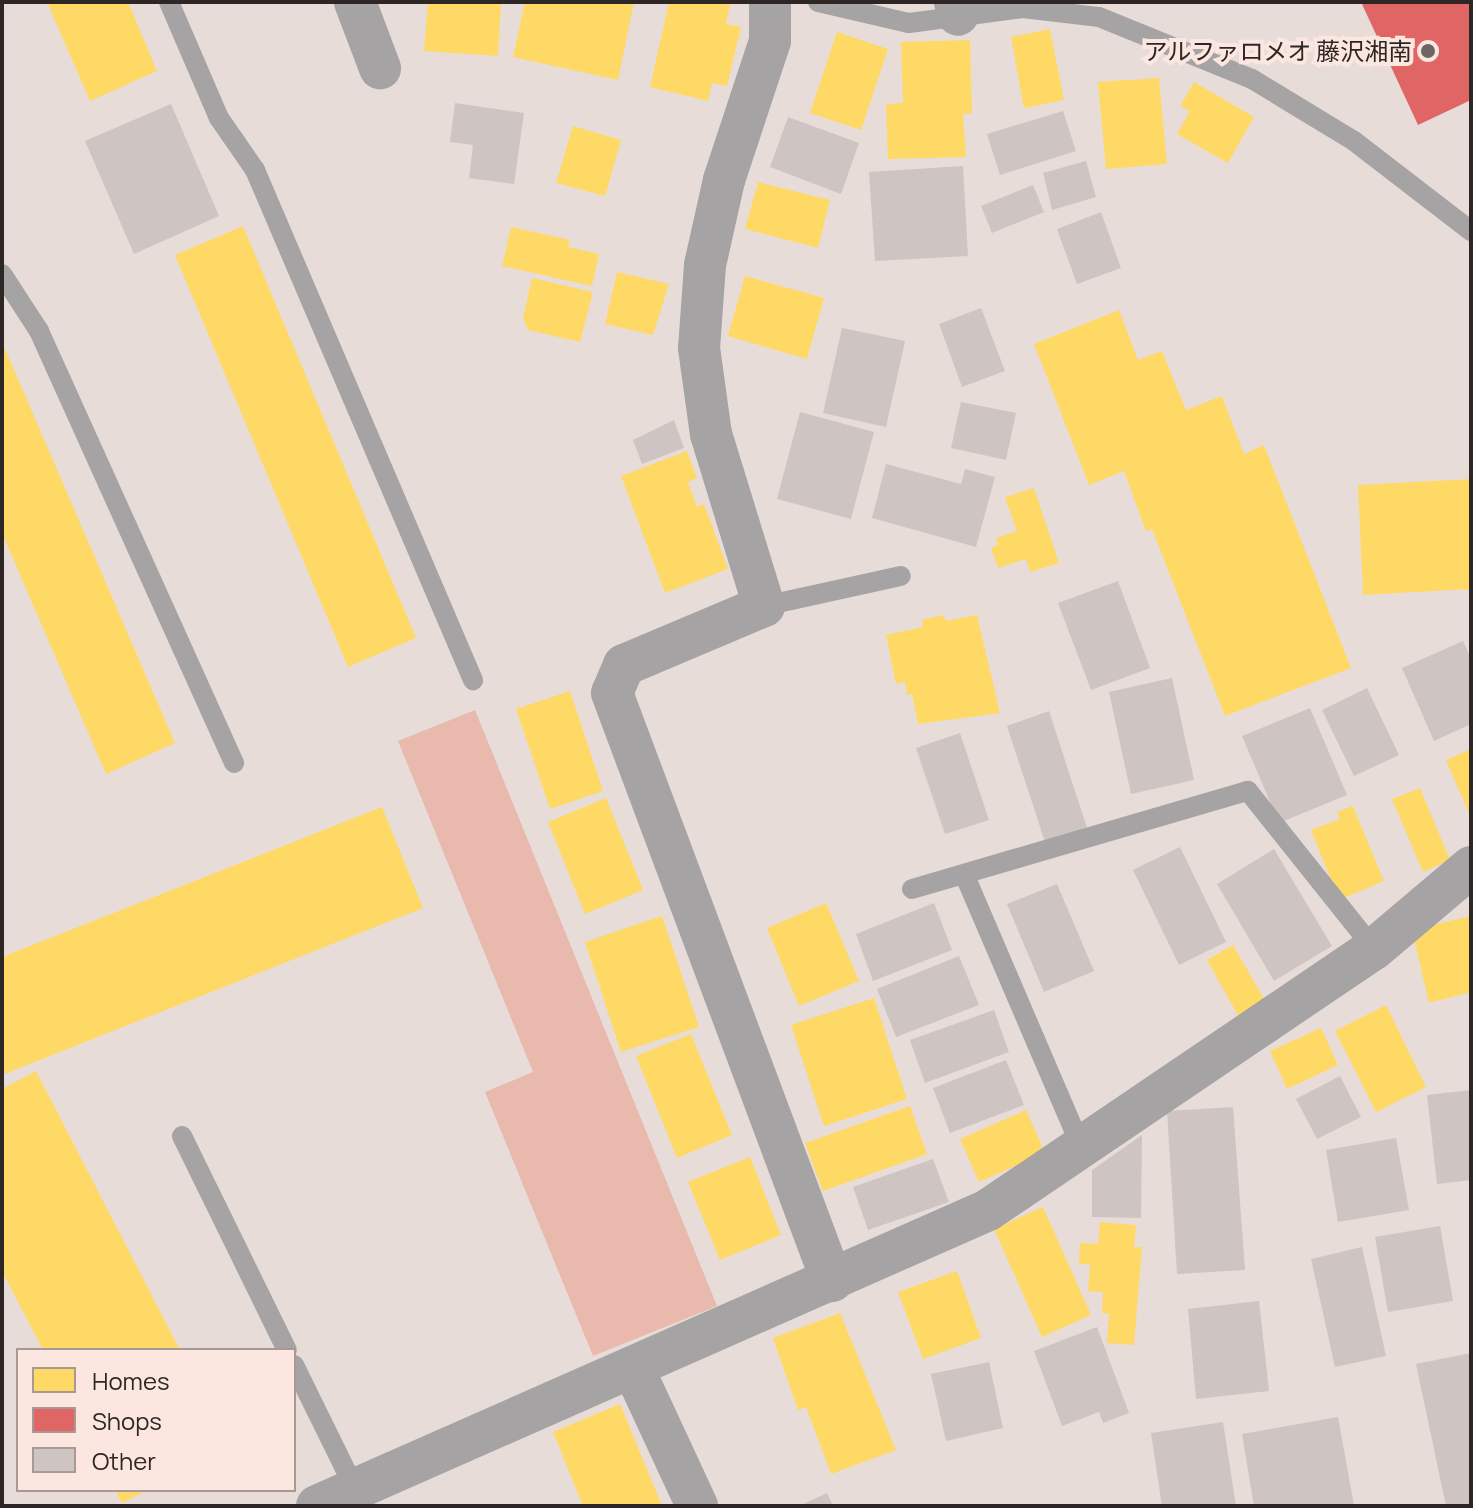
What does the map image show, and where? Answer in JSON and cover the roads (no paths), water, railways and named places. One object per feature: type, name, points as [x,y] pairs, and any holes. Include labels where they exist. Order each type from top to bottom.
[{"type":"street","points":[[355,2],[380,68]]},
{"type":"street","points":[[770,2],[770,41],[724,180],[705,265],[699,348],[711,434],[764,606],[624,665],[612,693],[832,1281]]},
{"type":"street","points":[[317,1506],[634,1370],[988,1210],[1374,949],[1471,867]]},
{"type":"street","points":[[634,1370],[697,1506]]},
{"type":"lane","points":[[169,2],[219,118],[255,170],[473,680]]},
{"type":"lane","points":[[818,2],[909,23],[956,9],[1023,8],[1099,17],[1179,45],[1252,79],[1354,141],[1471,231]]},
{"type":"lane","points":[[2,274],[39,331],[234,763]]},
{"type":"lane","points":[[764,606],[901,576]]},
{"type":"lane","points":[[912,889],[1248,791],[1374,949]]},
{"type":"lane","points":[[965,876],[1081,1147]]},
{"type":"lane","points":[[182,1136],[286,1348]]},
{"type":"lane","points":[[296,1369],[355,1489]]},
{"type":"place","name":"アルファロメオ 藤沢湘南","points":[[1428,51]]}]
